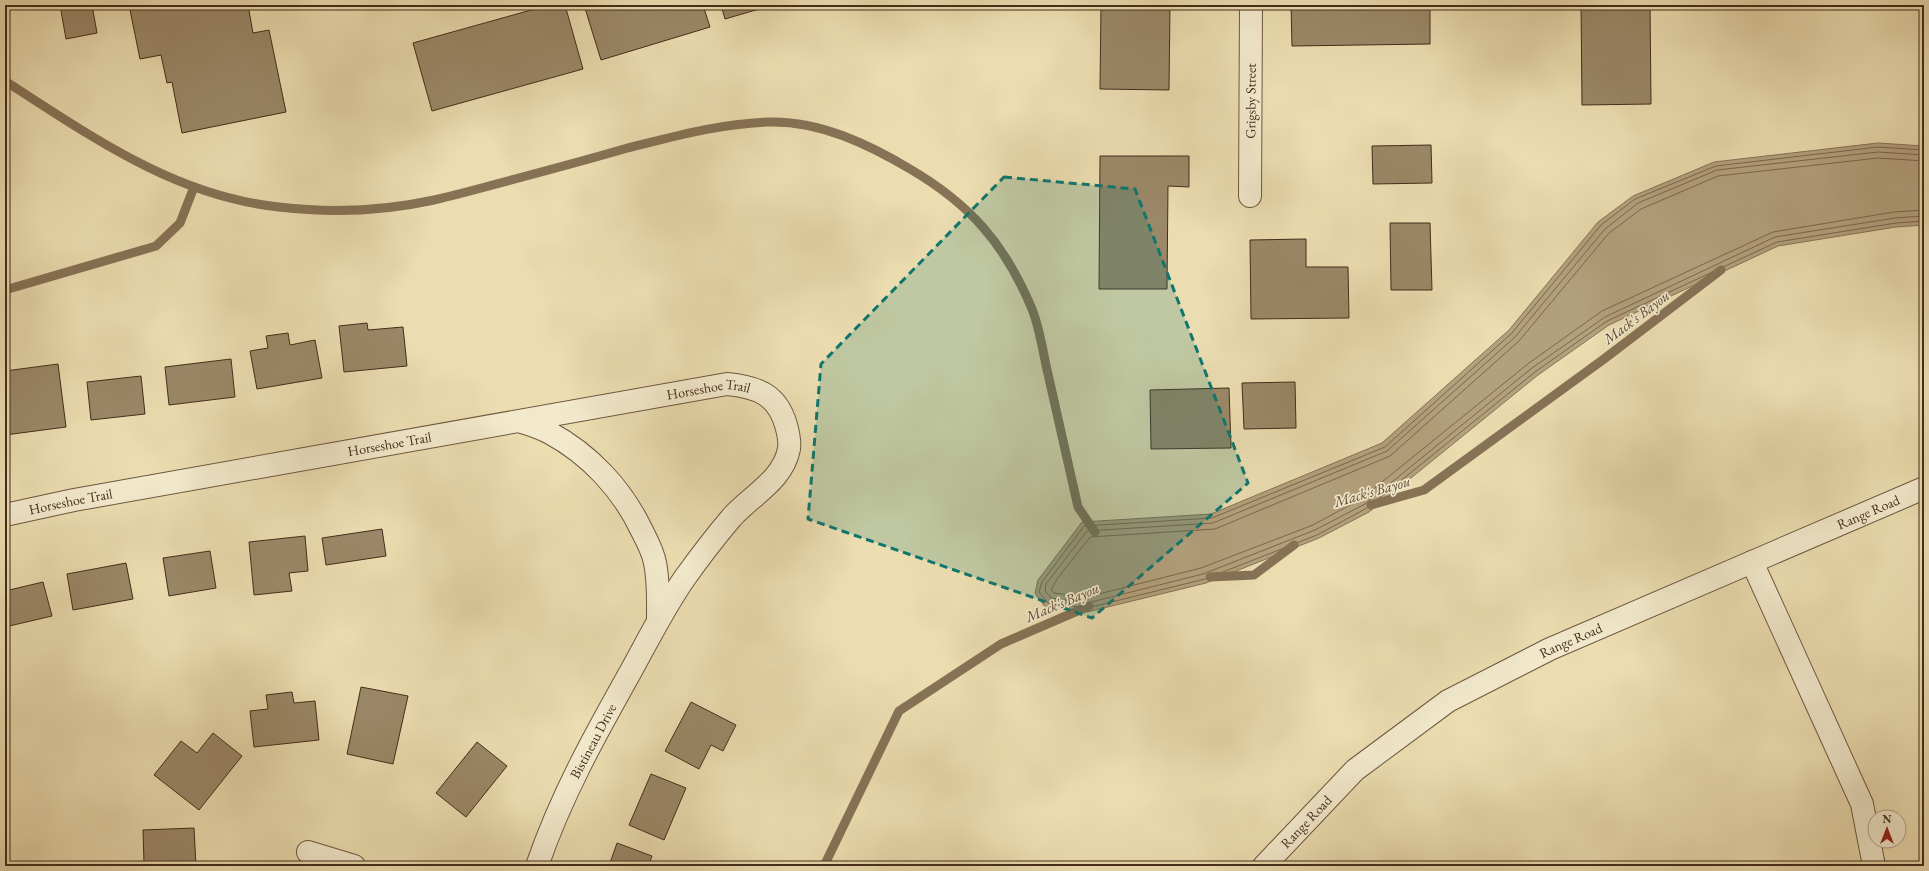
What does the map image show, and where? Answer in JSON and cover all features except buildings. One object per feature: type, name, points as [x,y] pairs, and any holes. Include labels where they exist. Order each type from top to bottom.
[{"type":"street","name":"Grigsby Street","points":[[1250,196],[1251,5]]},
{"type":"street","name":"Horseshoe Trail","points":[[5,515],[74,500],[522,422],[727,384],[746,386],[771,398]]},
{"type":"street","name":"Bistineau Drive","points":[[537,866],[565,792],[658,620],[683,580],[708,547],[733,517],[777,475],[785,462],[789,448],[788,429],[783,413],[771,398]]},
{"type":"street","name":"Bistineau Drive","points":[[522,422],[550,433],[570,445],[592,462],[622,496],[636,518],[655,562],[658,588],[658,620]]},
{"type":"street","name":"Range Road","points":[[1264,866],[1355,770],[1448,700],[1550,649],[1924,488]]},
{"type":"street","points":[[1752,562],[1862,804],[1874,866]]},
{"type":"street","points":[[308,852],[354,866]]},
{"type":"highlighted area","points":[[1004,177],[1135,189],[1248,483],[1092,618],[808,519],[821,364]]},
{"type":"water","points":[[1878,143],[1924,146],[1924,225],[1896,227],[1778,246],[1609,325],[1538,375],[1369,512],[1319,538],[1206,583],[1087,612],[1045,607],[1035,593],[1038,580],[1082,522],[1211,514],[1382,443],[1509,330],[1598,222],[1633,196],[1714,162]]},
{"type":"waterway","points":[[5,81],[102,142],[169,177],[204,190],[241,201],[298,209],[357,210],[415,204],[467,192],[660,140],[697,131],[733,125],[770,122],[807,125],[860,143],[910,169],[951,196],[983,228],[997,245],[1010,265],[1032,309],[1037,325],[1078,507],[1095,532]]},
{"type":"waterway","points":[[5,290],[156,246],[180,223],[194,187]]},
{"type":"waterway","name":"Mack's Bayou","points":[[1371,505],[1424,490],[1604,359],[1721,270]]},
{"type":"waterway","name":"Mack's Bayou","points":[[1210,577],[1254,575],[1294,545]]},
{"type":"waterway","name":"Mack's Bayou","points":[[824,866],[899,711],[1001,644],[1089,606]]}]
